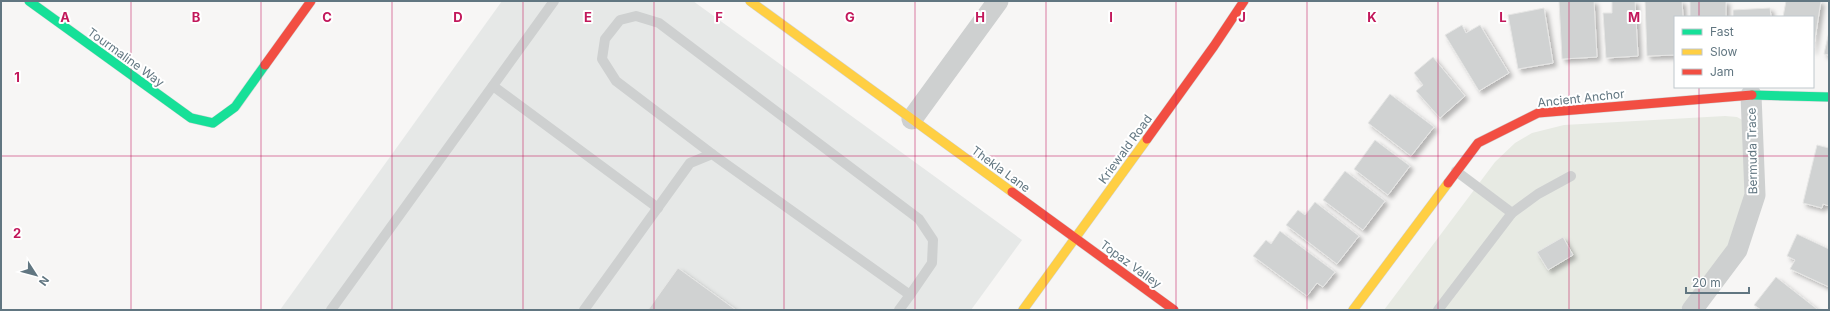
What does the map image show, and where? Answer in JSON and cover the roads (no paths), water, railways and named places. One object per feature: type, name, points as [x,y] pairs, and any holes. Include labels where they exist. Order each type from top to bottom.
[{"type":"street","name":"Tourmaline Way","points":[[29,1],[191,118],[213,123],[235,107],[311,1]]},
{"type":"street","name":"Thekla Lane","points":[[750,1],[1075,238]]},
{"type":"street","points":[[912,119],[998,1]]},
{"type":"street","name":"Kriewald Road","points":[[1023,310],[1214,46],[1244,1]]},
{"type":"street","name":"Ancient Anchor","points":[[1353,310],[1478,143],[1538,113],[1750,95],[1829,97]]},
{"type":"street","name":"Bermuda Trace","points":[[1692,310],[1737,250],[1755,195],[1750,95]]},
{"type":"street","name":"Topaz Valley","points":[[1075,238],[1174,310]]},
{"type":"lane","points":[[331,310],[554,1]]},
{"type":"lane","points":[[899,310],[910,295],[932,263],[933,240],[919,220],[659,23],[636,16],[620,20],[605,39],[602,60],[616,81],[712,154],[910,295]]},
{"type":"lane","points":[[493,86],[658,208]]},
{"type":"lane","points":[[584,310],[690,163],[712,154]]},
{"type":"lane","points":[[1456,171],[1512,213]]},
{"type":"lane","points":[[1438,310],[1512,213],[1538,194],[1571,176]]}]
